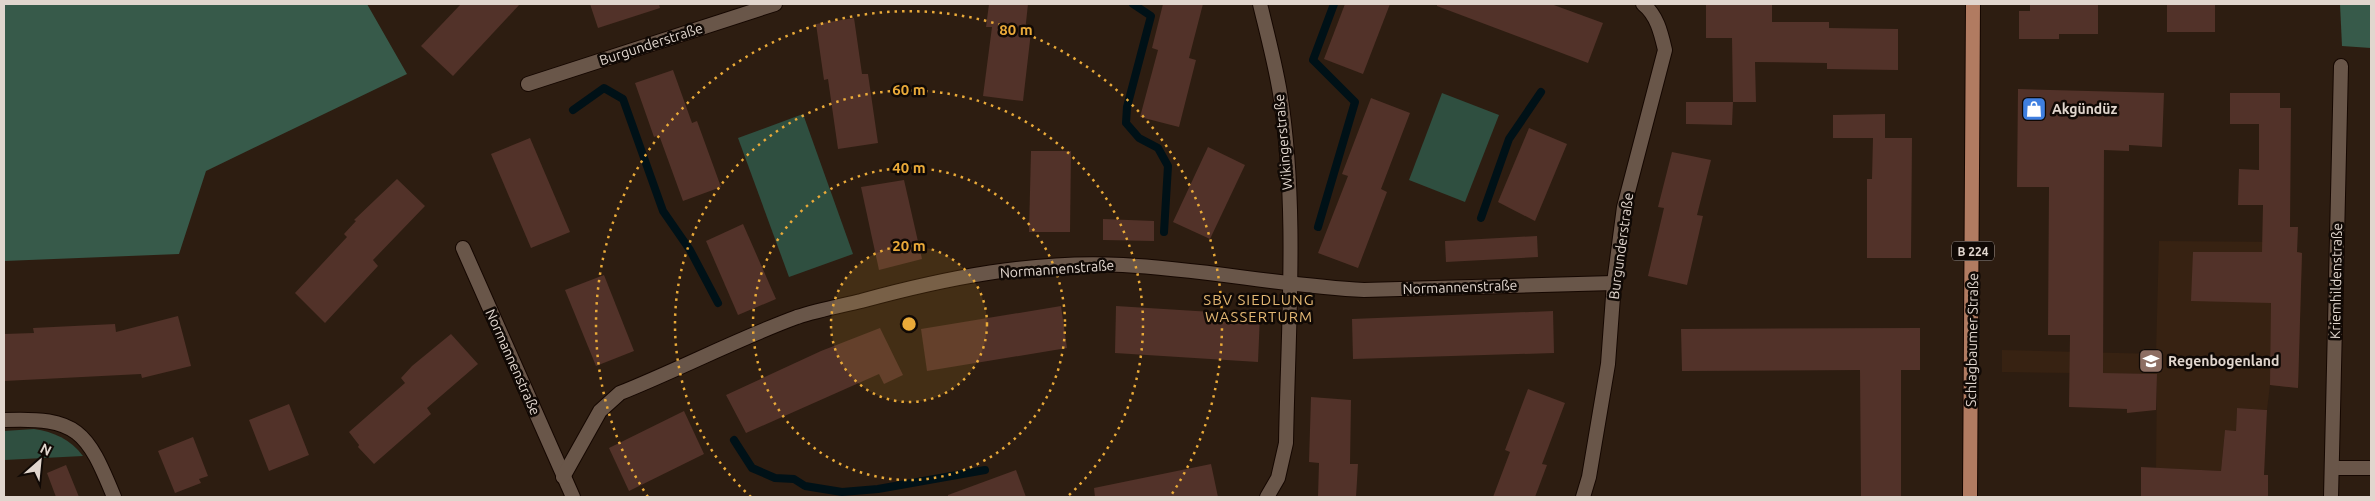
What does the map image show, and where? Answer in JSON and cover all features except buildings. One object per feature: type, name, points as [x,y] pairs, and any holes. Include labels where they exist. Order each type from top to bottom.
[{"type":"main road","name":"Schlagbaumer Straße","points":[[1970,497],[1973,4]]},
{"type":"street","name":"Burgunderstraße","points":[[528,84],[775,4]]},
{"type":"street","name":"Wikingerstraße","points":[[1260,4],[1280,93],[1288,172],[1289,282],[1286,443],[1278,478],[1267,497]]},
{"type":"street","name":"Burgunderstraße","points":[[1582,497],[1589,477],[1608,364],[1614,283],[1624,206],[1665,50],[1661,34],[1651,10],[1643,4]]},
{"type":"street","name":"Kriemhildenstraße","points":[[2331,497],[2341,66]]},
{"type":"street","name":"Normannenstraße","points":[[463,248],[573,497]]},
{"type":"street","name":"Normannenstraße","points":[[563,476],[600,411],[620,393],[798,317],[904,289],[986,274],[1078,265],[1122,265],[1289,282],[1325,288],[1364,290],[1614,283]]},
{"type":"street","points":[[4,420],[50,421],[68,426],[91,446],[114,497]]},
{"type":"street","points":[[2332,468],[2371,468]]},
{"type":"shaded area","name":"Regenbogenland","points":[[2159,241],[2297,242],[2297,252],[2302,253],[2298,388],[2270,385],[2267,410],[2237,408],[2236,431],[2225,430],[2221,471],[2156,468],[2157,374],[2002,372],[2002,350],[2156,354]]},
{"type":"green space","points":[[4,4],[367,4],[407,74],[206,171],[179,254],[4,261]]},
{"type":"green space","points":[[2340,4],[2371,4],[2371,48],[2342,46]]},
{"type":"green space","points":[[1442,93],[1499,115],[1465,202],[1409,180]]},
{"type":"green space","points":[[803,114],[853,254],[789,277],[738,138]]},
{"type":"green space","points":[[34,429],[61,437],[73,445],[83,456],[4,460],[4,431]]},
{"type":"waterway","points":[[1133,4],[1151,16],[1127,107],[1126,123],[1139,138],[1158,148],[1168,166],[1164,232]]},
{"type":"waterway","points":[[1318,227],[1355,102],[1313,60],[1334,4]]},
{"type":"waterway","points":[[573,110],[604,88],[623,99],[663,211],[690,250],[718,303]]},
{"type":"waterway","points":[[1481,218],[1509,139],[1541,92]]},
{"type":"waterway","points":[[734,440],[752,468],[775,478],[794,479],[805,486],[842,492],[878,489],[985,470]]},
{"type":"place","name":"Akgündüz","points":[[2034,109]]},
{"type":"place","name":"Regenbogenland","points":[[2151,361]]},
{"type":"district","name":"SBV SIEDLUNG WASSERTURM","points":[[1259,308]]}]
